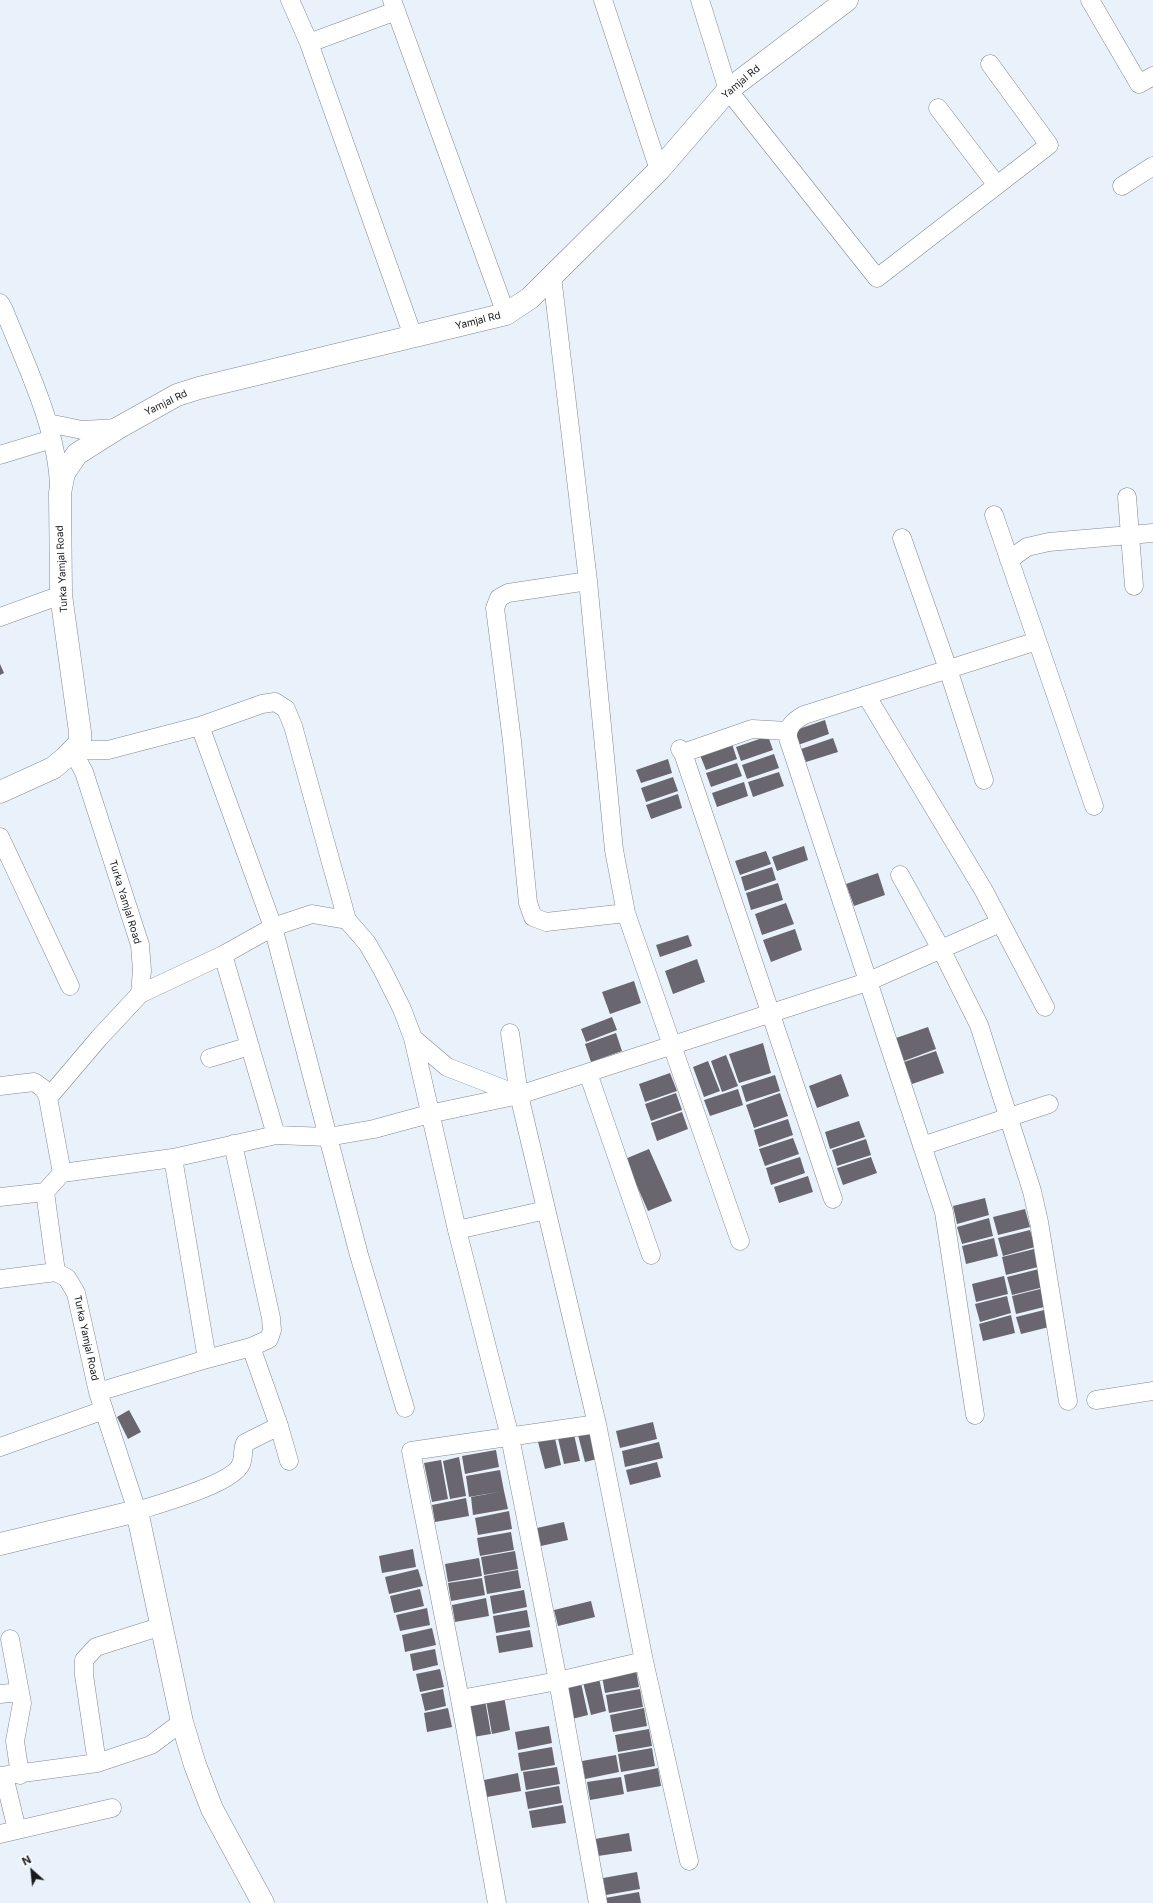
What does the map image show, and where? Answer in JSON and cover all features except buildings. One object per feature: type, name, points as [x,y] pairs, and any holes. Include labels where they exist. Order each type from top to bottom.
[{"type":"main road","name":"Yamjal Rd","points":[[60,493],[64,474],[77,454],[118,428],[178,395],[199,388],[506,314],[530,298],[659,170],[728,90],[847,0]]},
{"type":"main road","name":"Turka Yamjal Road","points":[[60,493],[62,595],[80,732],[80,743],[72,750]]},
{"type":"main road","points":[[0,792],[53,768],[72,750]]},
{"type":"main road","points":[[0,1544],[136,1511],[182,1722],[195,1765],[212,1809],[263,1903]]},
{"type":"street","points":[[290,0],[309,43],[413,336]]},
{"type":"street","points":[[603,0],[659,170]]},
{"type":"street","points":[[700,0],[728,90],[877,278],[996,184],[1049,145],[990,64]]},
{"type":"street","points":[[1090,0],[1139,84],[1153,76]]},
{"type":"street","points":[[309,43],[394,6],[506,314]]},
{"type":"street","points":[[938,108],[996,184]]},
{"type":"street","points":[[1122,186],[1153,166]]},
{"type":"street","points":[[552,276],[588,581],[614,850],[626,913],[740,1241]]},
{"type":"street","name":"Turka Yamjal Road","points":[[1,308],[50,431],[59,463],[60,493]]},
{"type":"street","points":[[0,455],[50,431],[118,428]]},
{"type":"street","points":[[1128,497],[1134,586]]},
{"type":"street","points":[[994,515],[1094,806]]},
{"type":"street","points":[[1009,560],[1027,547],[1049,542],[1153,533]]},
{"type":"street","points":[[902,538],[948,669],[984,780]]},
{"type":"street","points":[[588,581],[508,592],[499,598],[496,608],[512,741],[528,903],[533,916],[546,922],[626,913]]},
{"type":"street","points":[[0,617],[62,595]]},
{"type":"street","points":[[976,1414],[944,1212],[867,982],[788,738],[788,731],[793,722],[804,715],[1037,641]]},
{"type":"street","points":[[866,695],[984,891],[1045,1007]]},
{"type":"street","points":[[72,750],[108,750],[200,726],[262,704],[275,702],[286,709],[293,726],[347,920],[367,943],[382,969],[402,1009],[413,1038],[429,1114],[457,1230],[510,1437],[558,1680],[598,1903]]},
{"type":"street","points":[[200,726],[273,927],[360,1256],[405,1408]]},
{"type":"street","points":[[788,731],[752,730],[682,751],[833,1199]]},
{"type":"street","name":"Turka Yamjal Road","points":[[72,750],[84,772],[140,945],[142,970],[140,994]]},
{"type":"street","points":[[0,837],[70,986]]},
{"type":"street","points":[[900,875],[941,949],[979,1025],[1032,1190],[1039,1222],[1068,1401]]},
{"type":"street","points":[[48,1098],[99,1038],[140,994],[223,955],[273,927],[312,914],[347,920]]},
{"type":"street","points":[[0,1197],[45,1192],[62,1173],[173,1158],[276,1135],[328,1137],[374,1129],[429,1114],[519,1095],[867,982],[1000,923]]},
{"type":"street","points":[[223,955],[276,1135]]},
{"type":"street","points":[[510,1033],[519,1095],[596,1424],[644,1661],[689,1861]]},
{"type":"street","points":[[413,1038],[447,1067],[519,1095]]},
{"type":"street","points":[[210,1058],[250,1046]]},
{"type":"street","points":[[588,1072],[651,1256]]},
{"type":"street","points":[[0,1086],[34,1082],[44,1089],[48,1098],[62,1173]]},
{"type":"street","points":[[922,1146],[1049,1104]]},
{"type":"street","points":[[98,1392],[251,1347],[269,1339],[272,1330],[233,1144]]},
{"type":"street","points":[[173,1158],[207,1359]]},
{"type":"street","points":[[0,1279],[56,1272],[45,1192]]},
{"type":"street","points":[[457,1230],[546,1210]]},
{"type":"street","name":"Turka Yamjal Road","points":[[56,1272],[68,1278],[76,1293],[98,1392],[136,1511]]},
{"type":"street","points":[[251,1347],[279,1426],[288,1462]]},
{"type":"street","points":[[1096,1400],[1153,1391]]},
{"type":"street","points":[[0,1447],[104,1410]]},
{"type":"street","points":[[498,1903],[460,1699],[411,1451],[596,1424]]},
{"type":"street","points":[[136,1511],[218,1483],[235,1472],[241,1464],[245,1443],[279,1426]]},
{"type":"street","points":[[97,1763],[84,1675],[84,1660],[96,1647],[162,1626]]},
{"type":"street","points":[[10,1638],[22,1703],[20,1723],[8,1775],[8,1832],[112,1808]]},
{"type":"street","points":[[460,1699],[558,1680],[644,1661]]},
{"type":"street","points":[[0,1694],[20,1692]]},
{"type":"street","points":[[8,1775],[97,1763],[151,1745],[182,1722]]}]
